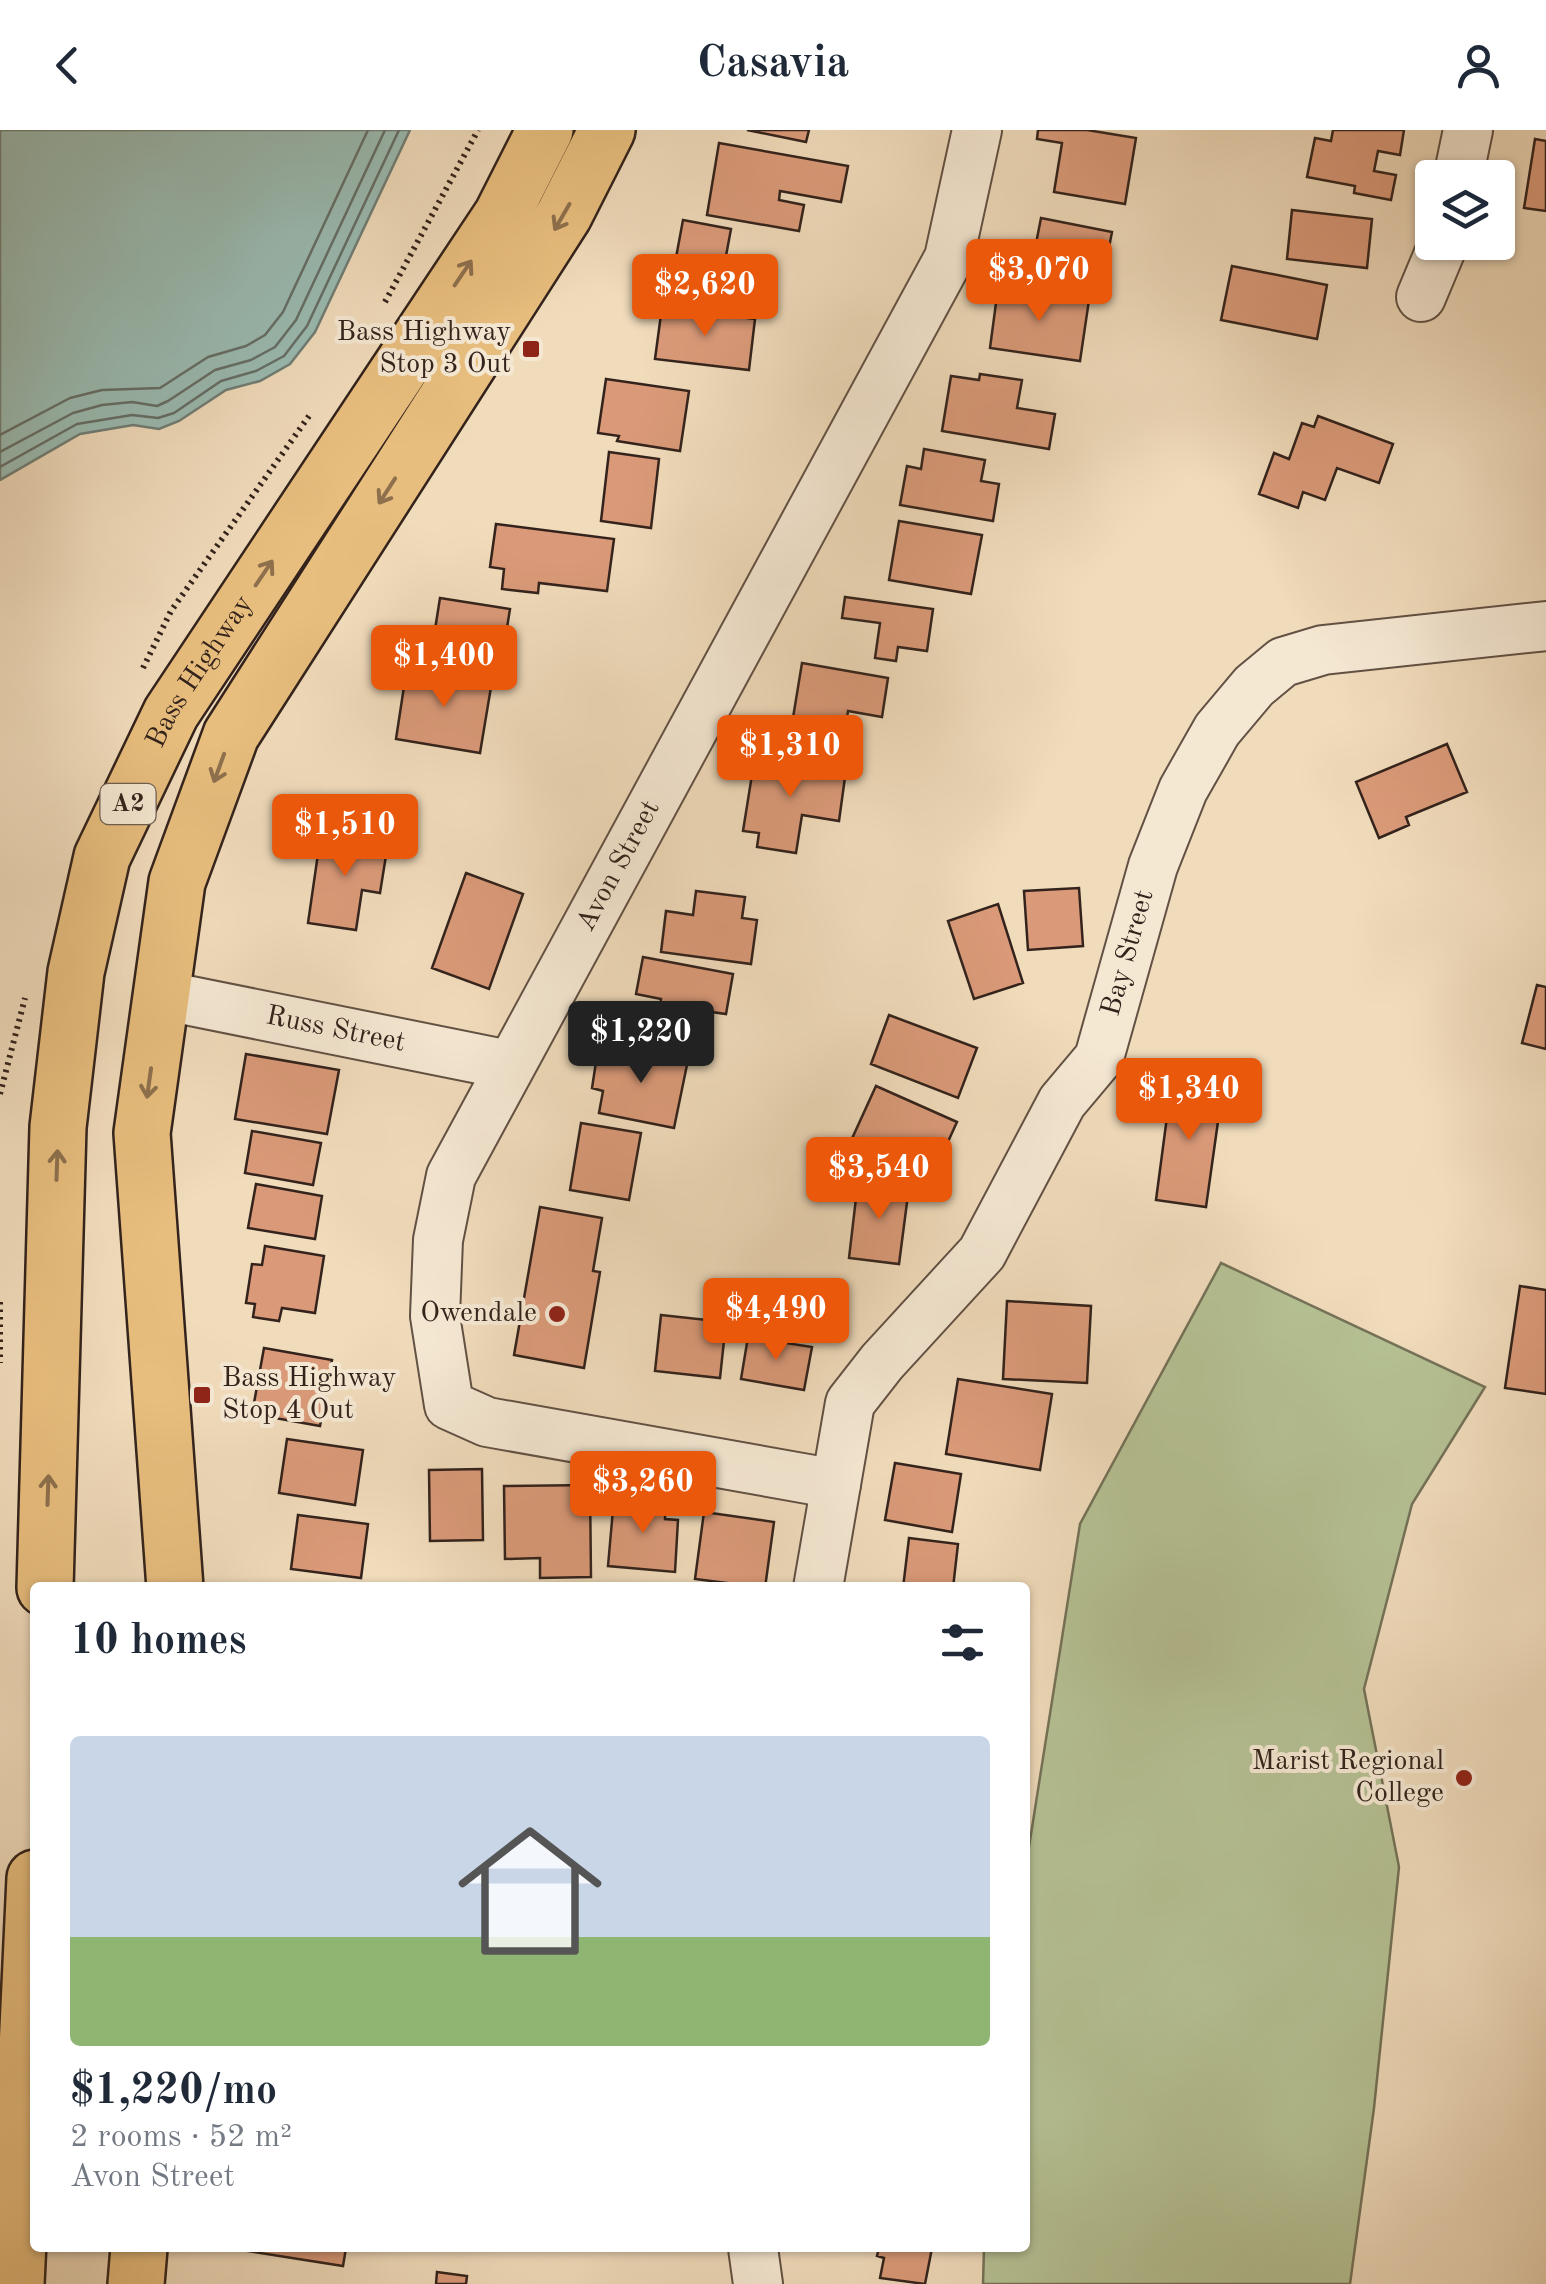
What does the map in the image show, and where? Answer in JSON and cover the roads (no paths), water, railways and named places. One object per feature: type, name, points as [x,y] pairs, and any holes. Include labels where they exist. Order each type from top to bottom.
[{"type":"highway","name":"Bass Highway","points":[[45,1582],[58,1127],[76,972],[102,857],[172,714],[502,215],[545,130]]},
{"type":"highway","name":"Bass Highway","points":[[175,1582],[142,1133],[176,882],[232,735],[564,215],[606,130]]},
{"type":"highway","points":[[16,2284],[30,1985]]},
{"type":"highway","points":[[136,2284],[139,2252]]},
{"type":"street","name":"Avon Street","points":[[836,1484],[487,1422],[449,1406],[435,1316],[438,1240],[451,1176],[949,258],[977,130]]},
{"type":"street","points":[[1462,160],[1468,130]]},
{"type":"street","points":[[1421,297],[1436,260]]},
{"type":"street","name":"Bay Street","points":[[819,1582],[850,1403],[882,1362],[982,1253],[1062,1102],[1098,1058],[1159,851],[1183,790],[1230,715],[1254,686],[1284,662],[1323,650],[1546,626]]},
{"type":"street","name":"Russ Street","points":[[161,995],[509,1065]]},
{"type":"street","points":[[754,2252],[758,2284]]},
{"type":"water","points":[[0,130],[410,130],[315,332],[290,364],[260,381],[226,390],[179,421],[159,429],[133,425],[80,434],[0,480]]},
{"type":"place","name":"Bass Highway Stop 3 Out","points":[[531,349]]},
{"type":"place","name":"Owendale","points":[[557,1314]]},
{"type":"place","name":"Bass Highway Stop 4 Out","points":[[202,1395]]},
{"type":"place","name":"Marist Regional College","points":[[1464,1778]]}]
